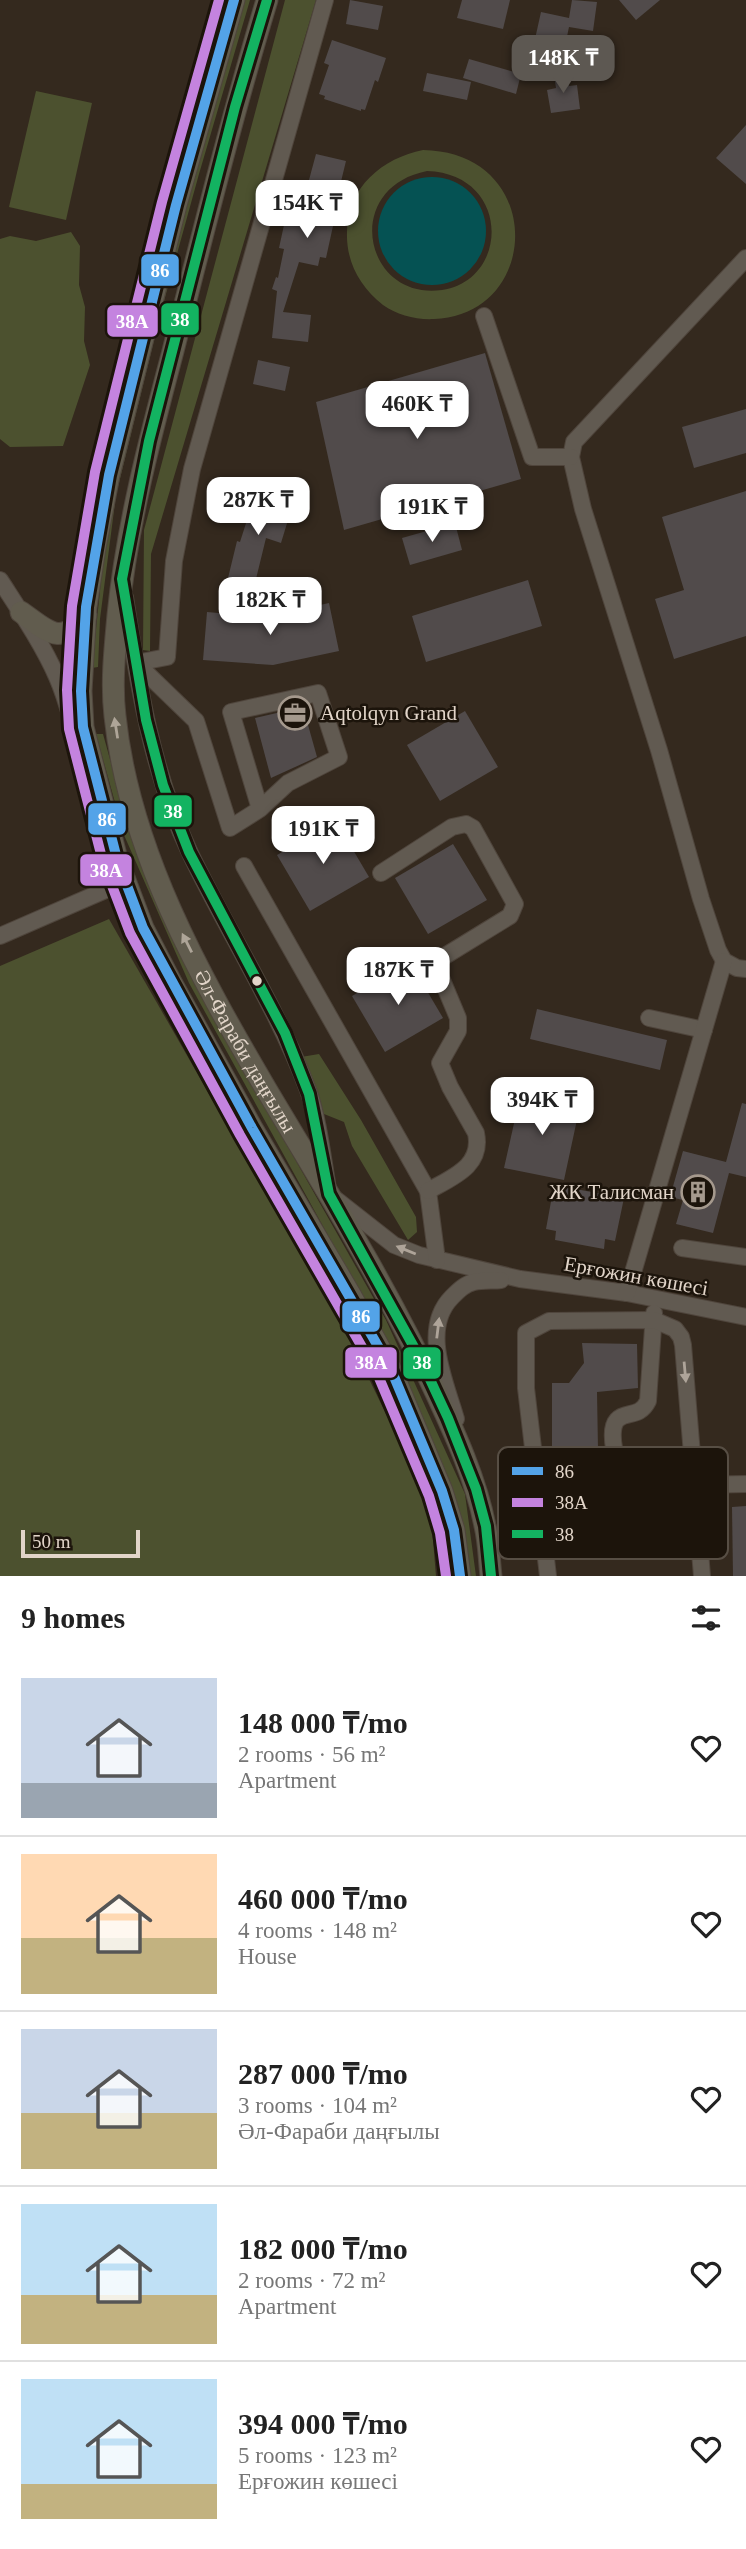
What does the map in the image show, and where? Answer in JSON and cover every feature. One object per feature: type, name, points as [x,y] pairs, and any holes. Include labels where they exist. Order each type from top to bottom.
[{"type":"main road","name":"Әл-Фараби даңғылы","points":[[234,0],[180,192],[109,475],[94,548],[86,615],[81,691],[83,727],[96,785],[124,882],[143,928],[170,982],[252,1128],[390,1367],[442,1491],[454,1530],[460,1576]]},
{"type":"main road","name":"Әл-Фараби даңғылы","points":[[267,0],[235,107],[135,504],[122,579],[116,636],[114,713],[121,758],[164,897],[202,974],[420,1358],[476,1489],[486,1526],[491,1576]]},
{"type":"main road","points":[[21,612],[54,635],[64,635],[74,630],[86,615]]},
{"type":"street","points":[[136,663],[167,657],[174,561],[192,469],[325,0]]},
{"type":"street","points":[[746,258],[574,442],[571,457],[583,509],[659,750],[718,950],[724,961],[737,968],[746,969]]},
{"type":"street","points":[[484,316],[532,457],[571,457]]},
{"type":"street","points":[[122,579],[146,720],[163,785],[189,852],[285,1033],[309,1094],[329,1194]]},
{"type":"street","points":[[0,580],[57,678],[69,715],[87,793],[124,882],[0,936]]},
{"type":"street","points":[[136,663],[196,721],[230,828],[260,810],[288,783],[339,757],[318,693],[231,712],[260,810]]},
{"type":"street","points":[[381,873],[453,827],[466,824],[473,828],[515,904],[510,916],[440,960],[437,968],[458,1018],[458,1031],[440,1063],[450,1087],[477,1133],[478,1142],[477,1154],[471,1164],[428,1191]]},
{"type":"street","points":[[244,866],[428,1191],[438,1260]]},
{"type":"street","points":[[627,1293],[724,961]]},
{"type":"street","points":[[649,1017],[704,1030]]},
{"type":"street","name":"Ерғожин көшесі","points":[[329,1194],[394,1245],[438,1260],[520,1279],[627,1293],[746,1317]]},
{"type":"street","points":[[682,1248],[746,1257]]},
{"type":"street","name":"Ерғожин көшесі","points":[[476,1489],[438,1355],[436,1334],[439,1318],[446,1303],[461,1288],[474,1282],[520,1279]]},
{"type":"street","points":[[616,1447],[614,1423],[619,1418],[644,1409],[648,1401],[657,1300]]},
{"type":"street","points":[[533,1447],[526,1388],[526,1333],[549,1321],[654,1320],[676,1329],[681,1337],[691,1447]]},
{"type":"street","points":[[728,1484],[746,1484]]},
{"type":"green space","points":[[242,0],[250,0],[161,312],[116,495],[100,619],[98,667],[92,668],[110,493],[192,171]]},
{"type":"green space","points":[[285,0],[316,0],[151,554],[150,651],[143,650],[144,530]]},
{"type":"green space","points":[[36,91],[92,103],[66,220],[9,207]]},
{"type":"green space","points":[[423,150],[463,158],[492,177],[509,203],[515,234],[510,264],[495,291],[470,311],[434,319],[420,319],[388,309],[361,282],[352,264],[347,232],[353,201],[370,177],[394,160]],"holes":[[[427,171],[455,177],[474,189],[487,207],[491,228],[489,249],[480,268],[464,282],[442,290],[415,289],[395,278],[380,262],[373,241],[373,219],[382,198],[400,181]]]},
{"type":"green space","points":[[71,232],[80,246],[79,285],[85,307],[84,341],[90,365],[63,446],[10,447],[0,439],[0,239],[10,236],[36,241]]},
{"type":"green space","points":[[96,734],[103,734],[131,835],[193,979],[386,1320],[465,1494],[476,1576],[466,1576],[455,1497],[378,1326],[189,983],[124,835]]},
{"type":"green space","points":[[109,919],[351,1342],[430,1504],[436,1576],[0,1576],[0,966]]},
{"type":"green space","points":[[319,1054],[361,1120],[416,1217],[417,1232],[408,1240],[352,1146],[344,1122],[319,1112],[295,1058]]},
{"type":"water","points":[[432,177],[453,181],[470,193],[482,210],[486,231],[482,252],[470,269],[453,281],[432,285],[411,281],[394,269],[382,252],[378,231],[382,210],[394,193],[411,181]]},
{"type":"building","points":[[350,0],[383,6],[378,30],[346,24]]},
{"type":"building","points":[[462,0],[510,0],[503,29],[457,18]]},
{"type":"building","points":[[572,0],[597,2],[593,31],[569,27],[565,46],[561,45],[558,55],[540,51],[542,41],[535,39],[541,12],[569,18]]},
{"type":"building","points":[[619,0],[660,0],[636,20]]},
{"type":"building","points":[[332,40],[386,58],[365,110],[324,99],[325,96],[319,94],[329,65],[324,63]]},
{"type":"building","points":[[469,59],[521,74],[516,94],[463,78]]},
{"type":"building","points":[[427,73],[471,82],[467,100],[423,91]]},
{"type":"building","points":[[567,73],[569,86],[577,85],[580,109],[551,113],[547,90],[556,88],[554,75]]},
{"type":"building","points":[[746,125],[746,184],[716,158]]},
{"type":"building","points":[[316,154],[346,161],[337,198],[342,199],[336,226],[333,226],[326,258],[320,257],[318,266],[299,262],[283,312],[311,315],[308,342],[272,338],[277,291],[272,289],[276,277],[278,278],[284,249],[279,248],[284,225],[287,225],[295,189],[306,191]]},
{"type":"building","points":[[485,353],[521,479],[344,530],[316,402]]},
{"type":"building","points":[[258,360],[290,367],[285,391],[253,384]]},
{"type":"building","points":[[746,409],[746,453],[694,468],[682,427]]},
{"type":"building","points":[[746,491],[746,636],[674,659],[655,599],[684,590],[662,517]]},
{"type":"building","points":[[255,495],[292,507],[281,543],[266,538],[255,583],[228,578],[237,541],[240,542]]},
{"type":"building","points":[[455,523],[462,550],[410,565],[402,538]]},
{"type":"building","points":[[528,580],[542,626],[426,662],[412,616]]},
{"type":"building","points":[[329,603],[339,651],[273,665],[203,660],[207,612],[266,617]]},
{"type":"building","points":[[303,707],[317,757],[271,778],[255,718]]},
{"type":"building","points":[[465,711],[498,767],[440,801],[407,745]]},
{"type":"building","points":[[336,821],[369,877],[310,911],[277,855]]},
{"type":"building","points":[[453,844],[487,900],[428,934],[395,878]]},
{"type":"building","points":[[410,962],[443,1018],[385,1052],[352,996]]},
{"type":"building","points":[[537,1009],[667,1040],[660,1070],[530,1039]]},
{"type":"building","points":[[528,1092],[572,1102],[569,1114],[578,1115],[564,1180],[504,1168],[519,1101],[526,1103]]},
{"type":"building","name":"ЖК Талисман","points":[[742,1103],[746,1104],[746,1177],[729,1173],[713,1233],[676,1224],[683,1200],[670,1197],[683,1151],[726,1162]]},
{"type":"building","points":[[554,1185],[624,1198],[615,1241],[605,1239],[604,1249],[555,1240],[556,1231],[546,1229]]},
{"type":"building","points":[[582,1343],[637,1344],[638,1388],[597,1392],[598,1447],[552,1447],[552,1383],[569,1383],[584,1363]]},
{"type":"building","points":[[746,1506],[746,1576],[733,1576],[732,1507]]},
{"type":"transit line","name":"38А","points":[[219,0],[162,202],[95,472],[72,606],[67,690],[69,729],[103,862],[130,933],[240,1135],[377,1373],[429,1496],[440,1533],[446,1576]]},
{"type":"transit line","name":"86","points":[[234,0],[176,205],[109,475],[86,607],[81,691],[83,727],[117,859],[143,928],[252,1128],[390,1367],[442,1491],[454,1530],[460,1576]]},
{"type":"transit line","name":"38","points":[[267,0],[235,107],[149,441],[122,579],[146,720],[163,785],[189,852],[285,1033],[309,1094],[329,1194],[420,1358],[448,1418],[476,1489],[486,1526],[491,1576]]},
{"type":"place","name":"Aqtolqyn Grand","points":[[295,713]]},
{"type":"place","name":"ЖК Талисман","points":[[698,1192]]}]
